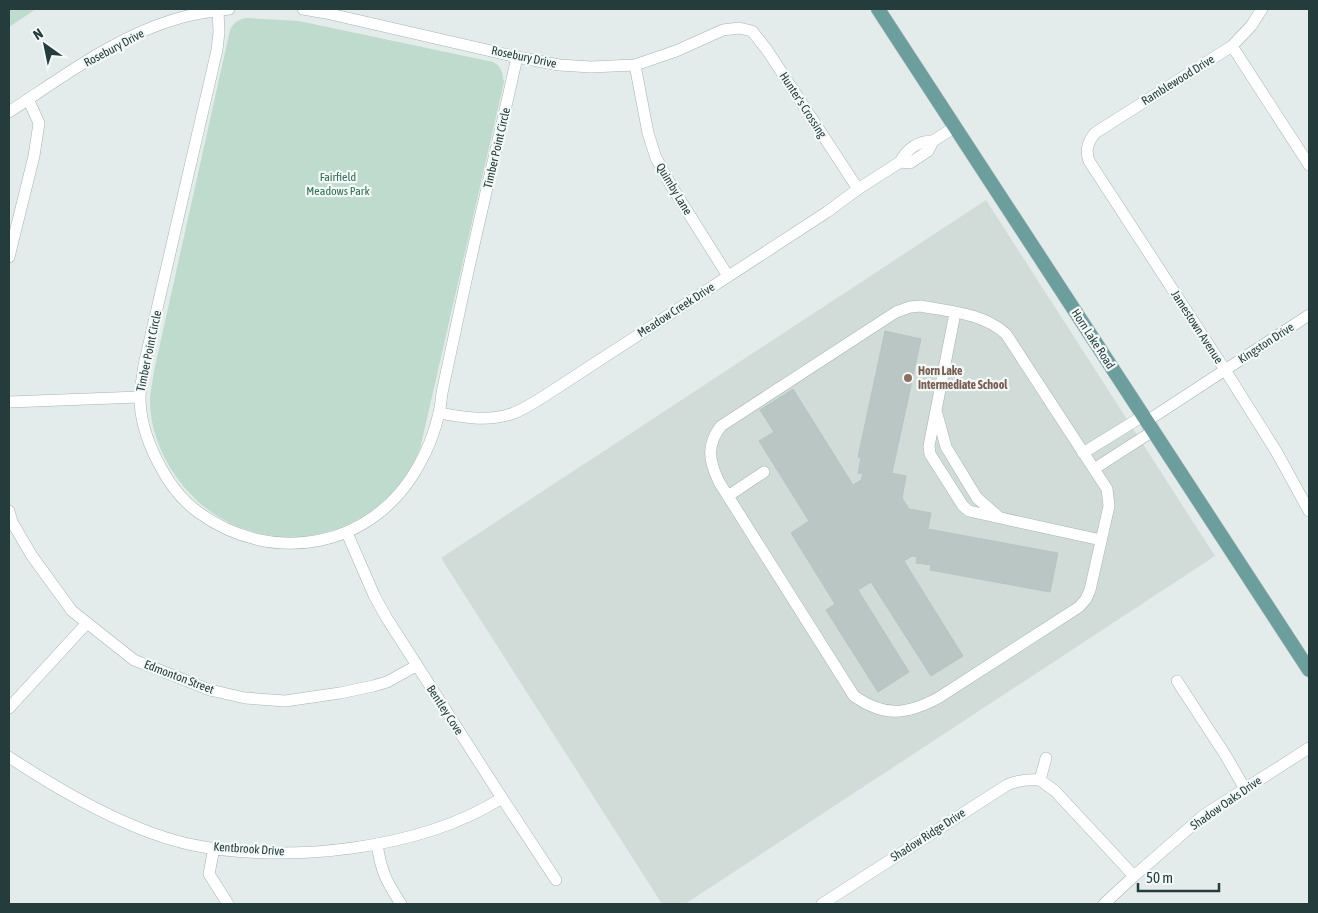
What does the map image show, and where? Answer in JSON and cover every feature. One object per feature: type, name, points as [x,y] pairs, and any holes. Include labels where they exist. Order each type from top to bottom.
[{"type":"main road","name":"Horn Lake Road","points":[[878,9],[1309,670]]},
{"type":"street","name":"Rosebury Drive","points":[[303,9],[518,57],[591,67],[636,65],[676,51],[723,30],[742,28]]},
{"type":"street","name":"Ramblewood Drive","points":[[1088,144],[1095,132],[1232,46],[1251,26],[1262,9]]},
{"type":"street","name":"Rosebury Drive","points":[[9,112],[92,58],[125,40],[165,22],[223,10]]},
{"type":"street","name":"Timber Point Circle","points":[[223,10],[217,50],[144,364],[140,397],[143,419],[151,449],[161,470],[177,492],[194,510],[213,523],[254,540],[286,544],[307,543],[347,533],[374,516],[403,489],[423,458],[440,414],[442,390],[518,57]]},
{"type":"street","name":"Hunter's Crossing","points":[[742,28],[752,31],[758,36],[858,189]]},
{"type":"street","points":[[1232,46],[1309,165]]},
{"type":"street","name":"Quimby Lane","points":[[636,65],[648,133],[656,158],[728,276]]},
{"type":"street","points":[[9,257],[34,156],[38,123],[28,100]]},
{"type":"street","name":"Meadow Creek Drive","points":[[440,414],[465,418],[483,418],[511,414],[546,395],[827,212],[900,162],[910,162],[928,151],[933,141],[955,127]]},
{"type":"street","name":"Jamestown Avenue","points":[[1088,144],[1086,154],[1089,161],[1276,451],[1309,511]]},
{"type":"street","points":[[921,306],[977,317],[989,322],[1006,334],[1083,452],[1107,489],[1109,498],[1090,590],[1086,599],[1079,607],[938,698],[920,708],[906,711],[874,708],[854,696],[719,482],[710,458],[712,440],[721,426],[896,312],[910,307],[921,306]]},
{"type":"street","points":[[955,313],[929,446],[930,454],[962,506],[969,512],[1101,540]]},
{"type":"street","name":"Kingston Drive","points":[[1148,422],[1309,315]]},
{"type":"street","points":[[9,402],[140,397]]},
{"type":"street","points":[[936,409],[946,447],[977,498],[1000,518]]},
{"type":"street","points":[[1083,452],[1148,422]]},
{"type":"street","points":[[1094,469],[1148,422]]},
{"type":"street","points":[[728,496],[764,472]]},
{"type":"street","name":"Edmonton Street","points":[[9,511],[12,522],[32,556],[72,611],[134,660],[210,690],[245,698],[285,701],[354,691],[387,682],[416,666]]},
{"type":"street","name":"Bentley Cove","points":[[347,533],[374,595],[416,666],[556,880]]},
{"type":"street","points":[[9,708],[87,623]]},
{"type":"street","points":[[1177,681],[1226,756],[1245,789]]},
{"type":"street","name":"Shadow Oaks Drive","points":[[1104,904],[1196,822],[1309,748]]},
{"type":"street","name":"Kentbrook Drive","points":[[9,757],[46,781],[117,819],[192,845],[254,852],[300,853],[377,844],[437,828],[476,812],[502,798]]},
{"type":"street","points":[[1046,758],[1040,780],[1055,791],[1134,876]]},
{"type":"street","name":"Shadow Ridge Drive","points":[[822,904],[1007,785],[1027,779],[1040,780]]},
{"type":"street","points":[[377,844],[384,877],[401,904]]},
{"type":"street","points":[[214,848],[209,874],[228,904]]},
{"type":"shaded area","name":"Horn Lake Intermediate School","points":[[986,200],[1215,556],[685,904],[662,904],[441,558]]},
{"type":"green space","points":[[9,9],[36,9],[9,27]]},
{"type":"green space","name":"Fairfield Meadows Park","points":[[246,18],[299,21],[493,62],[500,68],[504,82],[420,449],[399,484],[372,511],[339,528],[304,536],[267,535],[232,524],[200,503],[168,464],[157,438],[150,410],[154,371],[230,30],[236,22]]},
{"type":"building","points":[[885,331],[921,339],[892,473],[906,476],[902,498],[909,509],[931,513],[928,529],[1058,553],[1050,592],[930,570],[931,565],[916,563],[917,557],[912,556],[904,561],[963,656],[931,676],[871,582],[858,590],[909,672],[878,692],[826,610],[835,604],[791,533],[809,521],[759,441],[774,432],[760,410],[793,389],[853,485],[861,480],[863,474],[858,473],[861,458],[858,457]]},
{"type":"place","name":"Horn Lake Intermediate School","points":[[908,378]]}]
